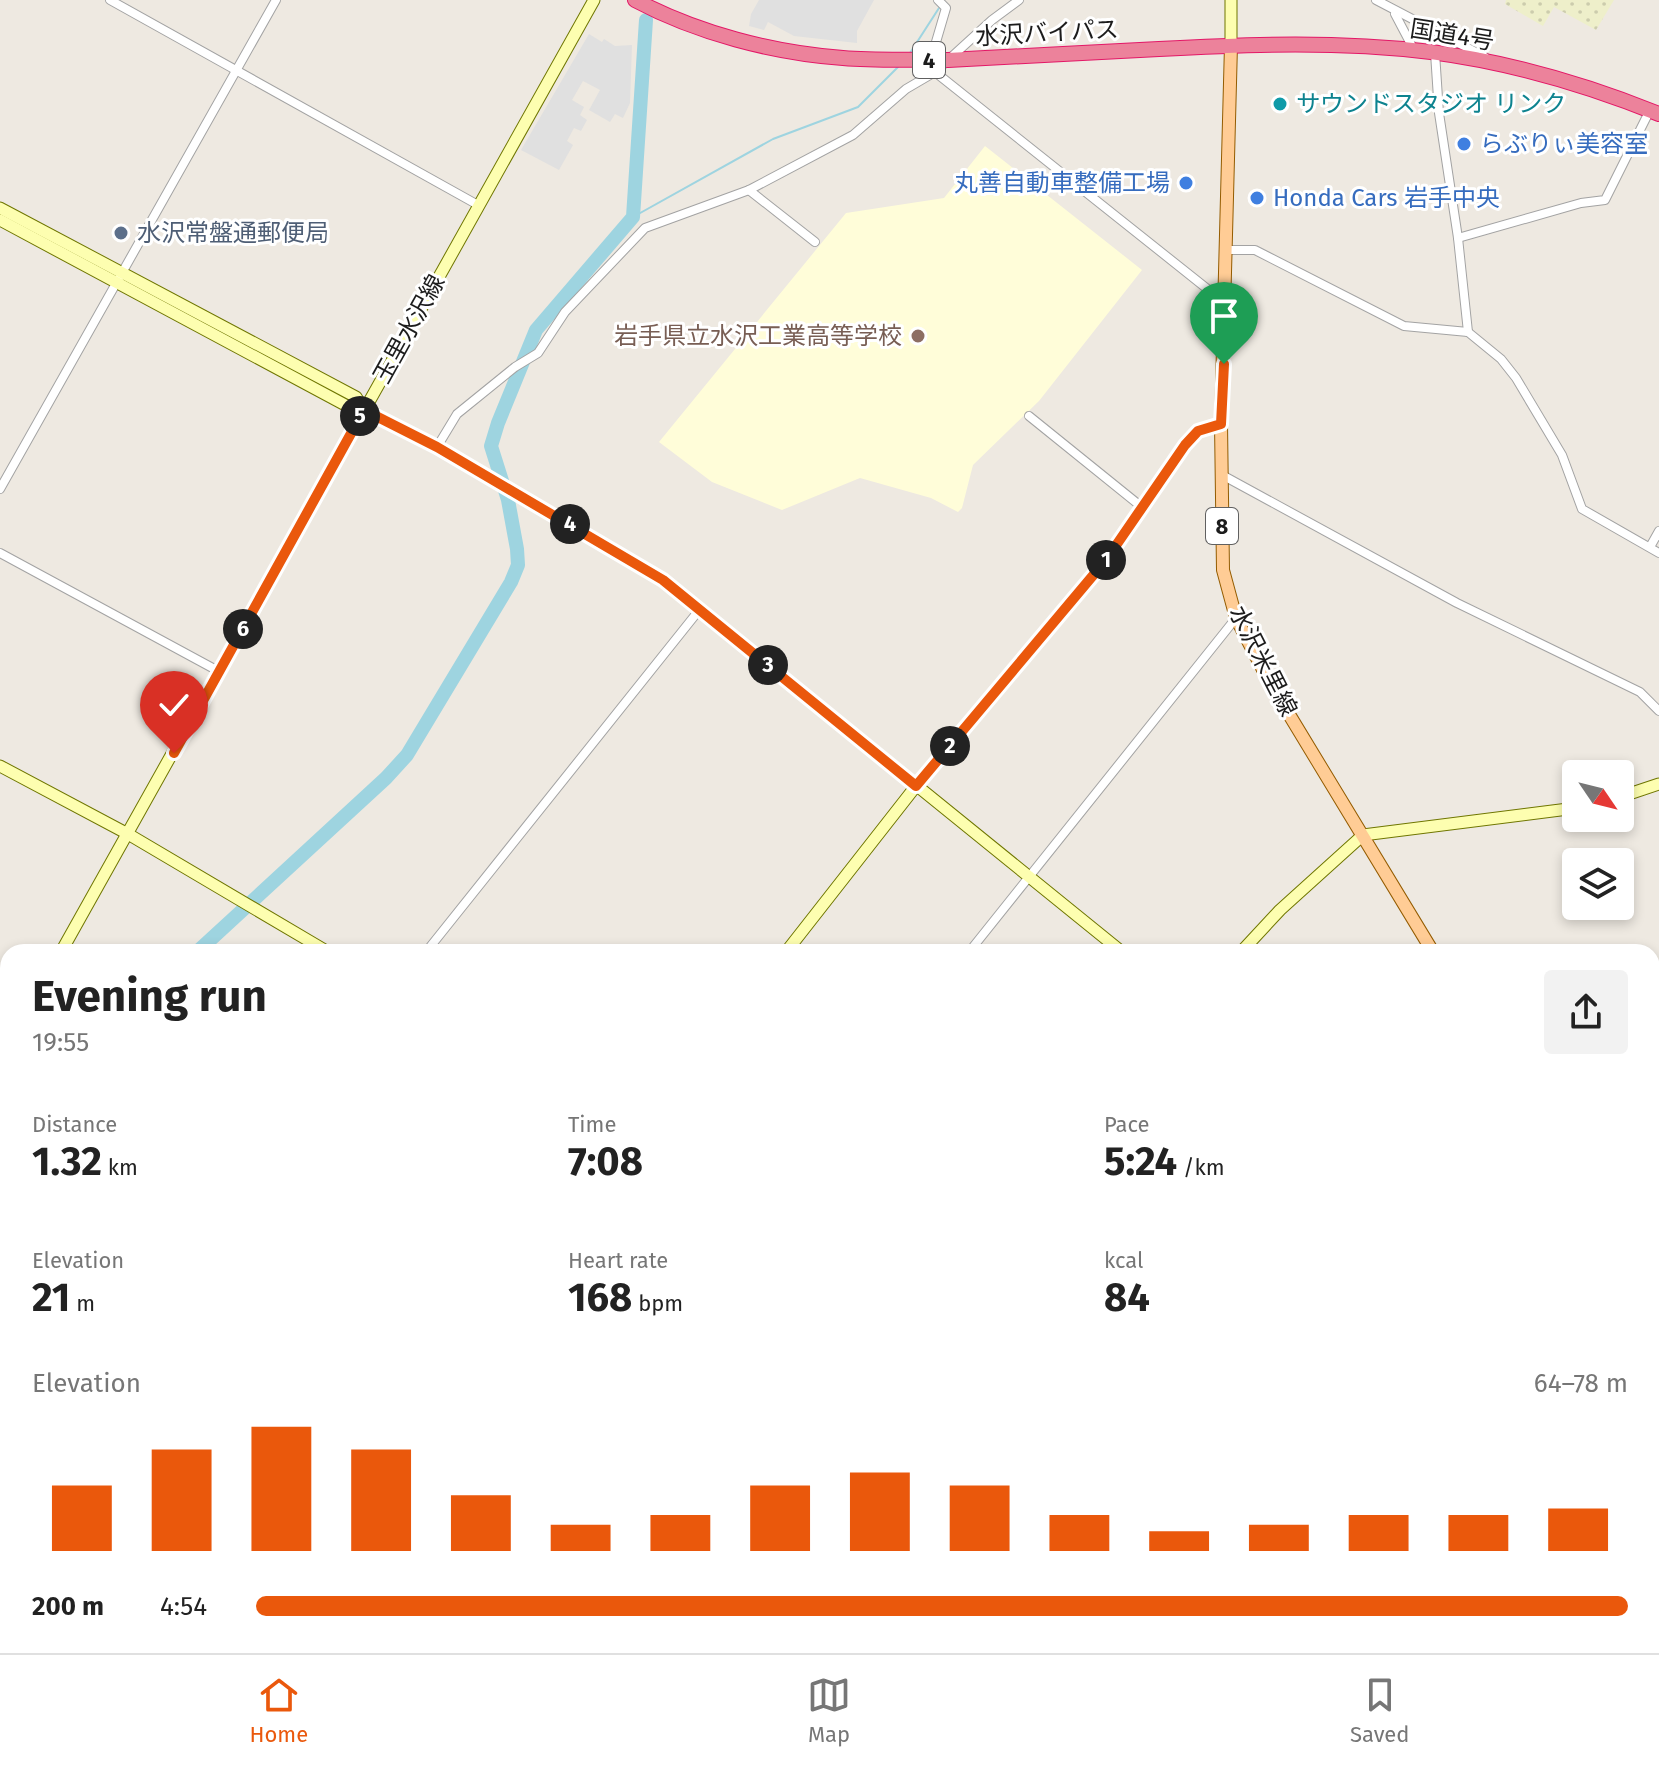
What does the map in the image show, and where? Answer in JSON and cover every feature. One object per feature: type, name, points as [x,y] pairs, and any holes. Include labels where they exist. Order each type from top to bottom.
[{"type":"highway","name":"水沢バイパス","points":[[635,0],[701,28],[800,53],[933,66],[948,60],[1231,45]]},
{"type":"highway","name":"国道4号","points":[[1231,45],[1325,43],[1435,53],[1505,66],[1582,87],[1655,112]]},
{"type":"main road","name":"水沢米里線","points":[[1231,45],[1221,424],[1223,570],[1236,618],[1270,683],[1428,944]]},
{"type":"street","points":[[110,0],[478,205]]},
{"type":"street","points":[[0,489],[276,0]]},
{"type":"street","name":"玉里水沢線","points":[[66,944],[594,0]]},
{"type":"street","points":[[437,447],[457,414],[515,367],[538,353],[565,312],[645,228],[749,190],[853,135],[933,66],[946,8],[938,0]]},
{"type":"street","points":[[948,60],[1019,0]]},
{"type":"street","points":[[1231,0],[1231,45]]},
{"type":"street","points":[[1376,0],[1505,66]]},
{"type":"street","points":[[1389,8],[1401,22],[1414,50]]},
{"type":"street","points":[[1435,53],[1439,113],[1458,238],[1468,332]]},
{"type":"street","points":[[933,66],[1226,304]]},
{"type":"street","points":[[1458,238],[1569,206],[1605,200],[1655,112]]},
{"type":"street","points":[[749,190],[815,242]]},
{"type":"street","points":[[0,208],[349,407],[364,410],[437,447],[650,573],[700,609],[1112,944]]},
{"type":"street","points":[[0,220],[118,278]]},
{"type":"street","points":[[1227,250],[1255,250],[1404,326],[1468,332],[1501,359],[1516,378],[1562,455],[1582,509],[1659,553]]},
{"type":"street","points":[[1029,416],[1143,508]]},
{"type":"street","points":[[792,944],[916,786],[1106,560],[1185,445],[1198,431],[1221,424]]},
{"type":"street","points":[[1222,475],[1457,603],[1640,692],[1659,711]]},
{"type":"street","points":[[1650,547],[1659,531]]},
{"type":"street","points":[[0,553],[220,672]]},
{"type":"street","points":[[432,944],[700,609]]},
{"type":"street","points":[[975,944],[1236,618]]},
{"type":"street","points":[[0,766],[128,834],[314,944]]},
{"type":"street","points":[[1634,792],[1659,784]]},
{"type":"street","points":[[1248,944],[1280,910],[1363,835],[1562,810]]},
{"type":"shaded area","points":[[759,0],[874,0],[857,31],[857,43],[794,36],[768,22],[764,30],[749,26],[751,14]]},
{"type":"shaded area","points":[[589,34],[615,46],[632,45],[630,103],[623,118],[615,114],[610,122],[589,110],[600,90],[583,81],[572,100],[584,107],[580,115],[587,120],[581,131],[574,128],[567,141],[573,145],[559,170],[521,150]]},
{"type":"shaded area","name":"岩手県立水沢工業高等学校","points":[[985,146],[1142,270],[1039,401],[973,465],[962,508],[958,512],[931,498],[860,478],[782,510],[712,482],[659,442],[846,213],[944,198]]},
{"type":"green space","points":[[1506,0],[1614,0],[1596,30],[1554,7],[1543,26],[1505,4]]},
{"type":"waterway","points":[[910,53],[939,8]]},
{"type":"waterway","points":[[206,944],[407,755],[511,582],[518,565],[517,549],[508,500],[491,446],[536,330],[633,217],[646,20]]},
{"type":"waterway","points":[[633,217],[773,139],[858,107],[898,67]]},
{"type":"place","name":"サウンドスタジオ リンク","points":[[1280,104]]},
{"type":"place","name":"らぶりぃ美容室","points":[[1464,144]]},
{"type":"place","name":"丸善自動車整備工場","points":[[1186,183]]},
{"type":"place","name":"Honda Cars 岩手中央","points":[[1257,198]]},
{"type":"place","name":"水沢常盤通郵便局","points":[[121,233]]},
{"type":"place","name":"岩手県立水沢工業高等学校","points":[[918,336]]},
{"type":"route","points":[[174,753],[364,410],[437,447],[663,580],[916,786],[1106,560],[1185,445],[1198,431],[1221,424],[1224,364]]}]
